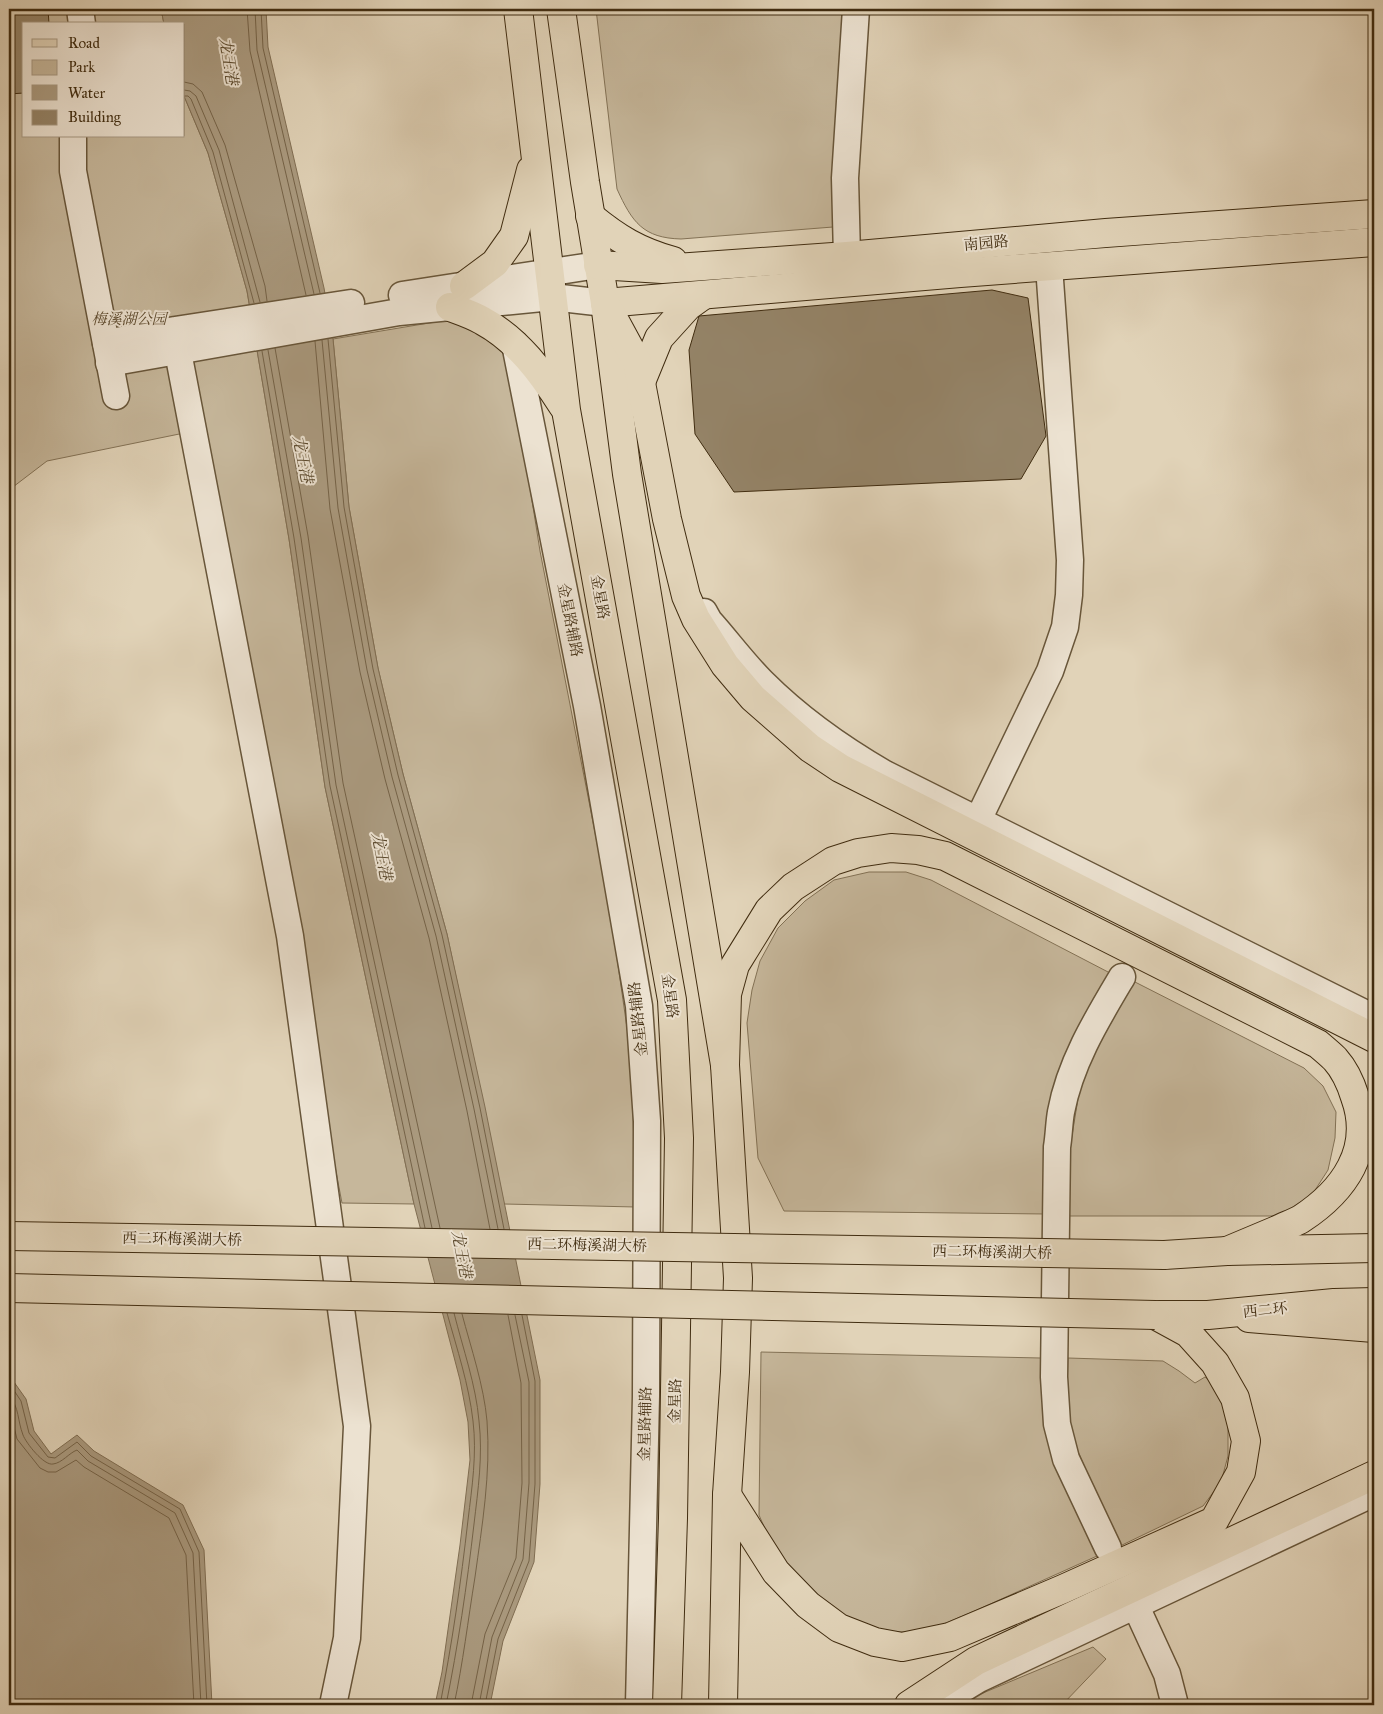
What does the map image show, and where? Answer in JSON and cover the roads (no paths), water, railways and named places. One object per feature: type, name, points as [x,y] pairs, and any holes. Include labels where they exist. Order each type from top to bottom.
[{"type":"main road","name":"金星路","points":[[518,9],[566,410],[672,1000],[679,1138],[673,1518],[667,1705]]},
{"type":"main road","points":[[561,9],[590,216],[605,303],[627,474],[725,1065]]},
{"type":"main road","points":[[535,156],[514,236],[495,263],[457,296],[483,320],[515,344],[544,377],[566,410]]},
{"type":"main road","name":"南园路","points":[[598,265],[662,269],[697,267],[1106,233],[1374,214]]},
{"type":"main road","points":[[590,216],[615,236],[650,254],[697,267]]},
{"type":"main road","name":"南园路","points":[[605,303],[1049,266],[1374,242]]},
{"type":"main road","points":[[641,382],[660,338],[688,306],[702,296]]},
{"type":"main road","points":[[605,303],[637,362],[667,519],[686,596],[696,619],[724,664],[752,698],[810,748],[840,768],[882,791],[1374,1038]]},
{"type":"main road","points":[[723,1705],[727,1495],[735,1372],[738,1278],[725,1065],[727,994],[735,964],[769,910],[793,887],[833,861],[858,853],[891,848],[918,850],[946,856],[1318,1044],[1336,1060],[1351,1085],[1359,1108],[1362,1130],[1359,1148],[1352,1168],[1325,1202],[1299,1220],[1227,1251]]},
{"type":"main road","name":"西二环梅溪湖大桥","points":[[9,1236],[1164,1254],[1227,1251]]},
{"type":"main road","points":[[1227,1251],[1374,1248]]},
{"type":"main road","points":[[9,1288],[1155,1315],[1188,1333],[1215,1363],[1235,1398],[1246,1441],[1241,1472],[1214,1520],[950,1638],[902,1647],[874,1642],[839,1628],[808,1605],[776,1572],[727,1495]]},
{"type":"main road","name":"西二环","points":[[1155,1315],[1208,1315],[1334,1303],[1374,1302]]},
{"type":"main road","points":[[1208,1315],[1374,1328]]},
{"type":"main road","points":[[909,1705],[976,1661],[1374,1475]]},
{"type":"street","points":[[80,9],[82,22]]},
{"type":"street","points":[[847,256],[845,178],[856,9]]},
{"type":"street","points":[[73,138],[73,171],[116,396]]},
{"type":"street","points":[[108,353],[399,304],[550,285],[598,265]]},
{"type":"street","points":[[978,820],[1050,671],[1065,627],[1069,595],[1070,560],[1049,266]]},
{"type":"street","points":[[550,285],[605,303]]},
{"type":"street","points":[[176,341],[290,936],[358,1426],[347,1638],[333,1705]]},
{"type":"street","name":"金星路辅路","points":[[515,344],[587,706],[639,1006],[647,1121],[646,1396],[639,1705]]},
{"type":"street","points":[[676,556],[709,621],[762,682],[794,712],[845,751],[885,774],[978,820],[1156,918],[1374,1018]]},
{"type":"street","points":[[1108,1548],[1066,1458],[1057,1424],[1054,1377],[1057,1156],[1062,1110],[1073,1072],[1094,1024],[1122,977]]},
{"type":"street","points":[[936,1705],[979,1679],[1134,1603],[1374,1494]]},
{"type":"street","points":[[1134,1603],[1167,1674],[1175,1705]]},
{"type":"water","name":"龙王港","points":[[161,9],[266,9],[268,47],[324,288],[333,339],[349,507],[378,668],[403,774],[447,934],[485,1107],[540,1380],[540,1484],[534,1562],[503,1641],[490,1705],[435,1705],[442,1672],[470,1460],[468,1422],[460,1380],[414,1204],[325,787],[289,539],[247,291],[208,153],[185,98],[185,22],[164,22]]},
{"type":"water","points":[[9,1375],[26,1399],[34,1431],[51,1454],[77,1435],[94,1451],[183,1505],[204,1550],[212,1705],[9,1705]]},
{"type":"park label","name":"梅溪湖公园","points":[[129,319]]}]
